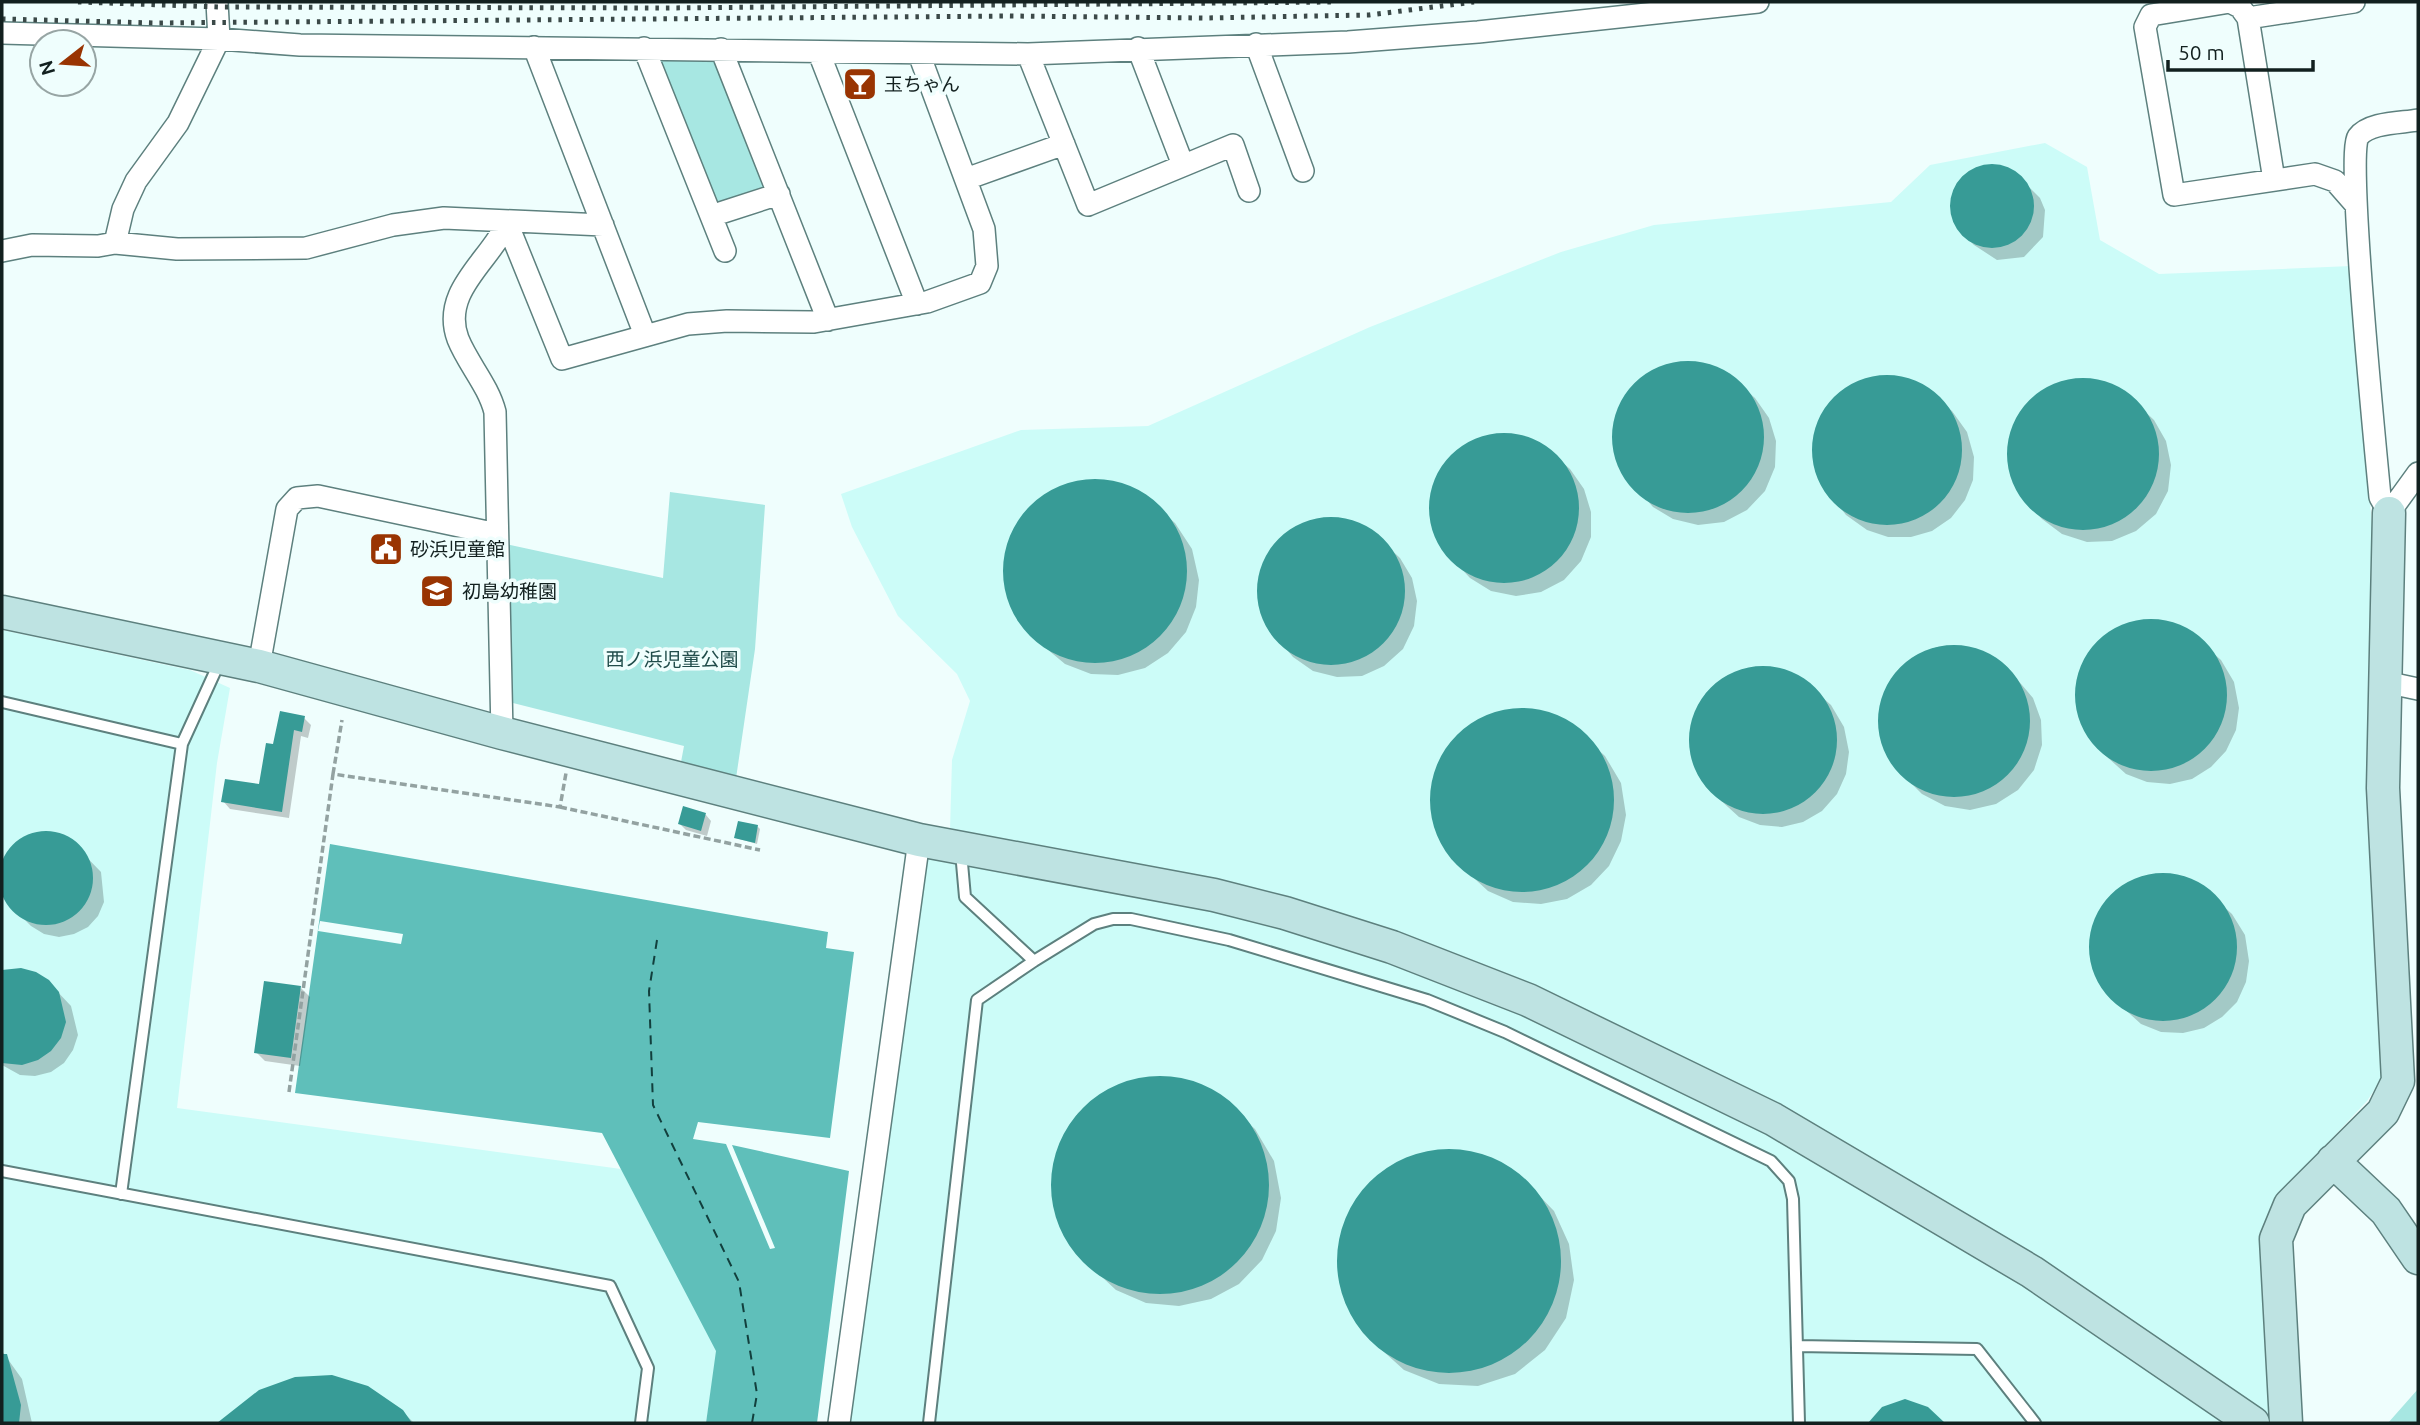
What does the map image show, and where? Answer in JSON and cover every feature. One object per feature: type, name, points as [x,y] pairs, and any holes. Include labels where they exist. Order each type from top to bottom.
[{"type":"street","points":[[115,243],[123,209],[136,181],[178,123],[219,39],[218,2]]},
{"type":"street","points":[[2,33],[219,39],[300,45],[1028,54],[1348,42],[1478,32],[1758,2]]},
{"type":"street","points":[[2274,180],[2248,18],[2240,7],[2230,2],[2151,15],[2145,27],[2174,195],[2274,180],[2315,173],[2325,176],[2343,189],[2356,205]]},
{"type":"street","points":[[2248,18],[2354,2]]},
{"type":"street","points":[[1256,44],[1303,171]]},
{"type":"street","points":[[534,47],[645,335]]},
{"type":"street","points":[[644,48],[724,251]]},
{"type":"street","points":[[1138,48],[1183,165]]},
{"type":"street","points":[[721,49],[828,320]]},
{"type":"street","points":[[819,53],[917,304]]},
{"type":"street","points":[[507,223],[562,359],[645,335],[708,321],[798,324],[828,320],[917,304],[980,283],[985,277],[984,229],[919,54]]},
{"type":"street","points":[[1028,54],[1088,205],[1233,145],[1249,191]]},
{"type":"street","points":[[2286,1423],[2276,1240],[2290,1205],[2383,1112],[2398,1081],[2384,788],[2389,513],[2380,498],[2356,205],[2355,149],[2360,135],[2370,128],[2418,120]]},
{"type":"street","points":[[966,179],[1064,144]]},
{"type":"street","points":[[710,216],[779,194]]},
{"type":"street","points":[[2,251],[32,245],[98,246],[115,243],[177,249],[306,248],[393,225],[431,220],[603,225]]},
{"type":"street","points":[[502,733],[495,412],[492,398],[458,338],[455,325],[462,289],[481,258],[500,238],[507,223]]},
{"type":"street","points":[[2389,513],[2418,473]]},
{"type":"street","points":[[259,666],[287,509],[297,498],[318,496],[497,534]]},
{"type":"street","points":[[2,612],[259,666],[502,733],[919,840],[1144,881],[1285,913],[1392,947],[1528,1000],[1773,1119],[1876,1177],[2032,1272],[2253,1423]]},
{"type":"street","points":[[2385,682],[2418,689]]},
{"type":"street","points":[[839,1423],[919,840]]},
{"type":"street","points":[[2333,1161],[2386,1212],[2418,1258]]},
{"type":"lane","points":[[121,1194],[182,744],[221,658]]},
{"type":"lane","points":[[2,702],[182,744]]},
{"type":"lane","points":[[961,849],[965,897],[1034,961]]},
{"type":"lane","points":[[929,1423],[977,1000],[1094,924],[1113,919],[1131,919],[1229,940],[1427,1000],[1506,1032],[1756,1152],[1781,1169],[1789,1181],[1793,1199],[1799,1423]]},
{"type":"lane","points":[[2,1171],[610,1286],[648,1368],[641,1423]]},
{"type":"lane","points":[[1797,1346],[1978,1349],[2035,1423]]},
{"type":"path","points":[[289,1092],[342,720]]},
{"type":"path","points":[[560,807],[570,750]]},
{"type":"path","points":[[333,774],[560,807],[760,850]]},
{"type":"shaded area","points":[[2045,143],[2087,167],[2100,240],[2159,274],[2351,266],[2372,527],[2372,770],[2383,1077],[2367,1101],[2280,1194],[2264,1223],[2260,1252],[2285,1423],[845,1423],[926,858],[946,862],[950,831],[952,760],[970,701],[957,674],[898,616],[852,527],[841,494],[1021,430],[1148,426],[1370,327],[1561,252],[1654,225],[1891,202],[1930,165]]},
{"type":"shaded area","points":[[2,630],[190,670],[230,688],[217,763],[177,1108],[621,1169],[717,1351],[706,1423],[2,1423]]},
{"type":"shaded area","points":[[330,844],[828,932],[826,948],[854,952],[830,1138],[698,1122],[693,1139],[726,1144],[770,1249],[775,1248],[732,1145],[849,1171],[817,1423],[706,1423],[716,1351],[602,1133],[295,1093]]},
{"type":"green space","points":[[662,57],[711,57],[718,63],[769,189],[712,206],[654,67]]},
{"type":"green space","name":"西ノ浜児童公園","points":[[670,492],[765,505],[755,649],[734,792],[678,778],[684,746],[501,700],[497,542],[663,578]]},
{"type":"green space","points":[[2418,1389],[2418,1423],[2388,1423]]},
{"type":"pier","points":[[320,921],[403,934],[401,944],[318,931]]},
{"type":"building","points":[[1992,164],[2008,167],[2022,176],[2031,190],[2034,206],[2031,222],[2022,236],[2008,245],[1992,248],[1976,245],[1962,236],[1953,222],[1950,206],[1953,190],[1962,176],[1976,167]]},
{"type":"building","points":[[1688,361],[1717,367],[1742,383],[1758,408],[1764,437],[1758,466],[1742,491],[1717,507],[1688,513],[1659,507],[1634,491],[1618,466],[1612,437],[1618,408],[1634,383],[1659,367]]},
{"type":"building","points":[[1887,375],[1916,380],[1940,397],[1957,421],[1962,450],[1957,479],[1940,503],[1916,520],[1887,525],[1858,520],[1834,503],[1817,479],[1812,450],[1817,421],[1834,397],[1858,380]]},
{"type":"building","points":[[2083,378],[2112,384],[2137,400],[2153,425],[2159,454],[2153,483],[2137,508],[2112,524],[2083,530],[2054,524],[2029,508],[2013,483],[2007,454],[2013,425],[2029,400],[2054,384]]},
{"type":"building","points":[[1504,433],[1533,438],[1557,455],[1574,479],[1579,508],[1574,537],[1557,561],[1533,578],[1504,583],[1475,578],[1451,561],[1434,537],[1429,508],[1434,479],[1451,455],[1475,438]]},
{"type":"building","points":[[1095,479],[1130,486],[1160,506],[1180,536],[1187,571],[1180,606],[1160,636],[1130,656],[1095,663],[1060,656],[1030,636],[1010,606],[1003,571],[1010,536],[1030,506],[1060,486]]},
{"type":"building","points":[[1331,517],[1359,523],[1372,529],[1383,539],[1393,550],[1399,563],[1405,591],[1399,619],[1393,632],[1383,643],[1372,653],[1359,659],[1331,665],[1303,659],[1290,653],[1279,643],[1269,632],[1263,619],[1257,591],[1263,563],[1269,550],[1279,539],[1290,529],[1303,523]]},
{"type":"building","points":[[2151,619],[2180,625],[2205,641],[2221,666],[2227,695],[2221,724],[2205,749],[2180,765],[2151,771],[2122,765],[2097,749],[2081,724],[2075,695],[2081,666],[2097,641],[2122,625]]},
{"type":"building","points":[[1954,645],[1983,650],[2008,667],[2025,692],[2030,721],[2025,750],[2008,775],[1983,792],[1954,797],[1925,792],[1900,775],[1883,750],[1878,721],[1883,692],[1900,667],[1925,650]]},
{"type":"building","points":[[1763,666],[1791,671],[1816,687],[1832,712],[1837,740],[1832,768],[1816,793],[1791,809],[1763,814],[1735,809],[1710,793],[1694,768],[1689,740],[1694,712],[1710,687],[1735,671]]},
{"type":"building","points":[[1522,708],[1557,715],[1587,735],[1607,765],[1614,800],[1607,835],[1587,865],[1557,885],[1522,892],[1487,885],[1457,865],[1437,835],[1430,800],[1437,765],[1457,735],[1487,715]]},
{"type":"building","points":[[280,711],[305,716],[302,732],[294,730],[282,812],[221,802],[225,779],[259,784],[266,743],[273,744]]},
{"type":"building","points":[[683,806],[706,813],[701,831],[678,824]]},
{"type":"building","points":[[738,821],[758,825],[755,843],[734,838]]},
{"type":"building","points":[[46,831],[64,835],[79,845],[89,860],[93,878],[89,896],[79,911],[64,921],[46,925],[28,921],[13,911],[3,896],[-1,878],[3,860],[13,845],[28,835]]},
{"type":"building","points":[[2163,873],[2191,879],[2215,895],[2231,919],[2237,947],[2231,975],[2215,999],[2191,1015],[2163,1021],[2135,1015],[2111,999],[2095,975],[2089,947],[2095,919],[2111,895],[2135,879]]},
{"type":"building","points":[[21,968],[36,972],[49,980],[59,992],[66,1022],[61,1038],[51,1051],[38,1060],[22,1065],[2,1063],[2,970]]},
{"type":"building","points":[[264,981],[301,986],[291,1058],[254,1053]]},
{"type":"building","points":[[1160,1076],[1181,1078],[1202,1085],[1237,1108],[1260,1143],[1267,1164],[1267,1206],[1260,1227],[1237,1262],[1202,1285],[1181,1292],[1160,1294],[1139,1292],[1118,1285],[1083,1262],[1060,1227],[1053,1206],[1051,1185],[1053,1164],[1060,1143],[1083,1108],[1118,1085],[1139,1078]]},
{"type":"building","points":[[1438,1149],[1460,1149],[1502,1162],[1520,1174],[1536,1190],[1553,1218],[1561,1261],[1553,1304],[1536,1332],[1520,1348],[1492,1365],[1460,1373],[1438,1373],[1396,1360],[1378,1348],[1362,1332],[1345,1304],[1337,1272],[1337,1250],[1350,1208],[1362,1190],[1378,1174],[1406,1157]]},
{"type":"building","points":[[2,1354],[7,1354],[21,1405],[19,1423],[2,1423]]},
{"type":"building","points":[[332,1375],[368,1386],[403,1410],[412,1423],[217,1423],[259,1390],[295,1377]]},
{"type":"building","points":[[1905,1399],[1928,1407],[1945,1423],[1868,1423],[1882,1407]]},
{"type":"ferry route","points":[[657,940],[649,991],[653,1105],[739,1282],[757,1394],[752,1423]]},
{"type":"railway","points":[[78,2],[218,7],[665,8],[1334,2]]},
{"type":"railway","points":[[2,19],[155,23],[1009,16],[1204,18],[1369,15],[1474,2]]},
{"type":"place","name":"玉ちゃん","points":[[860,84]]},
{"type":"place","name":"砂浜児童館","points":[[386,549]]},
{"type":"place","name":"初島幼稚園","points":[[437,591]]}]
